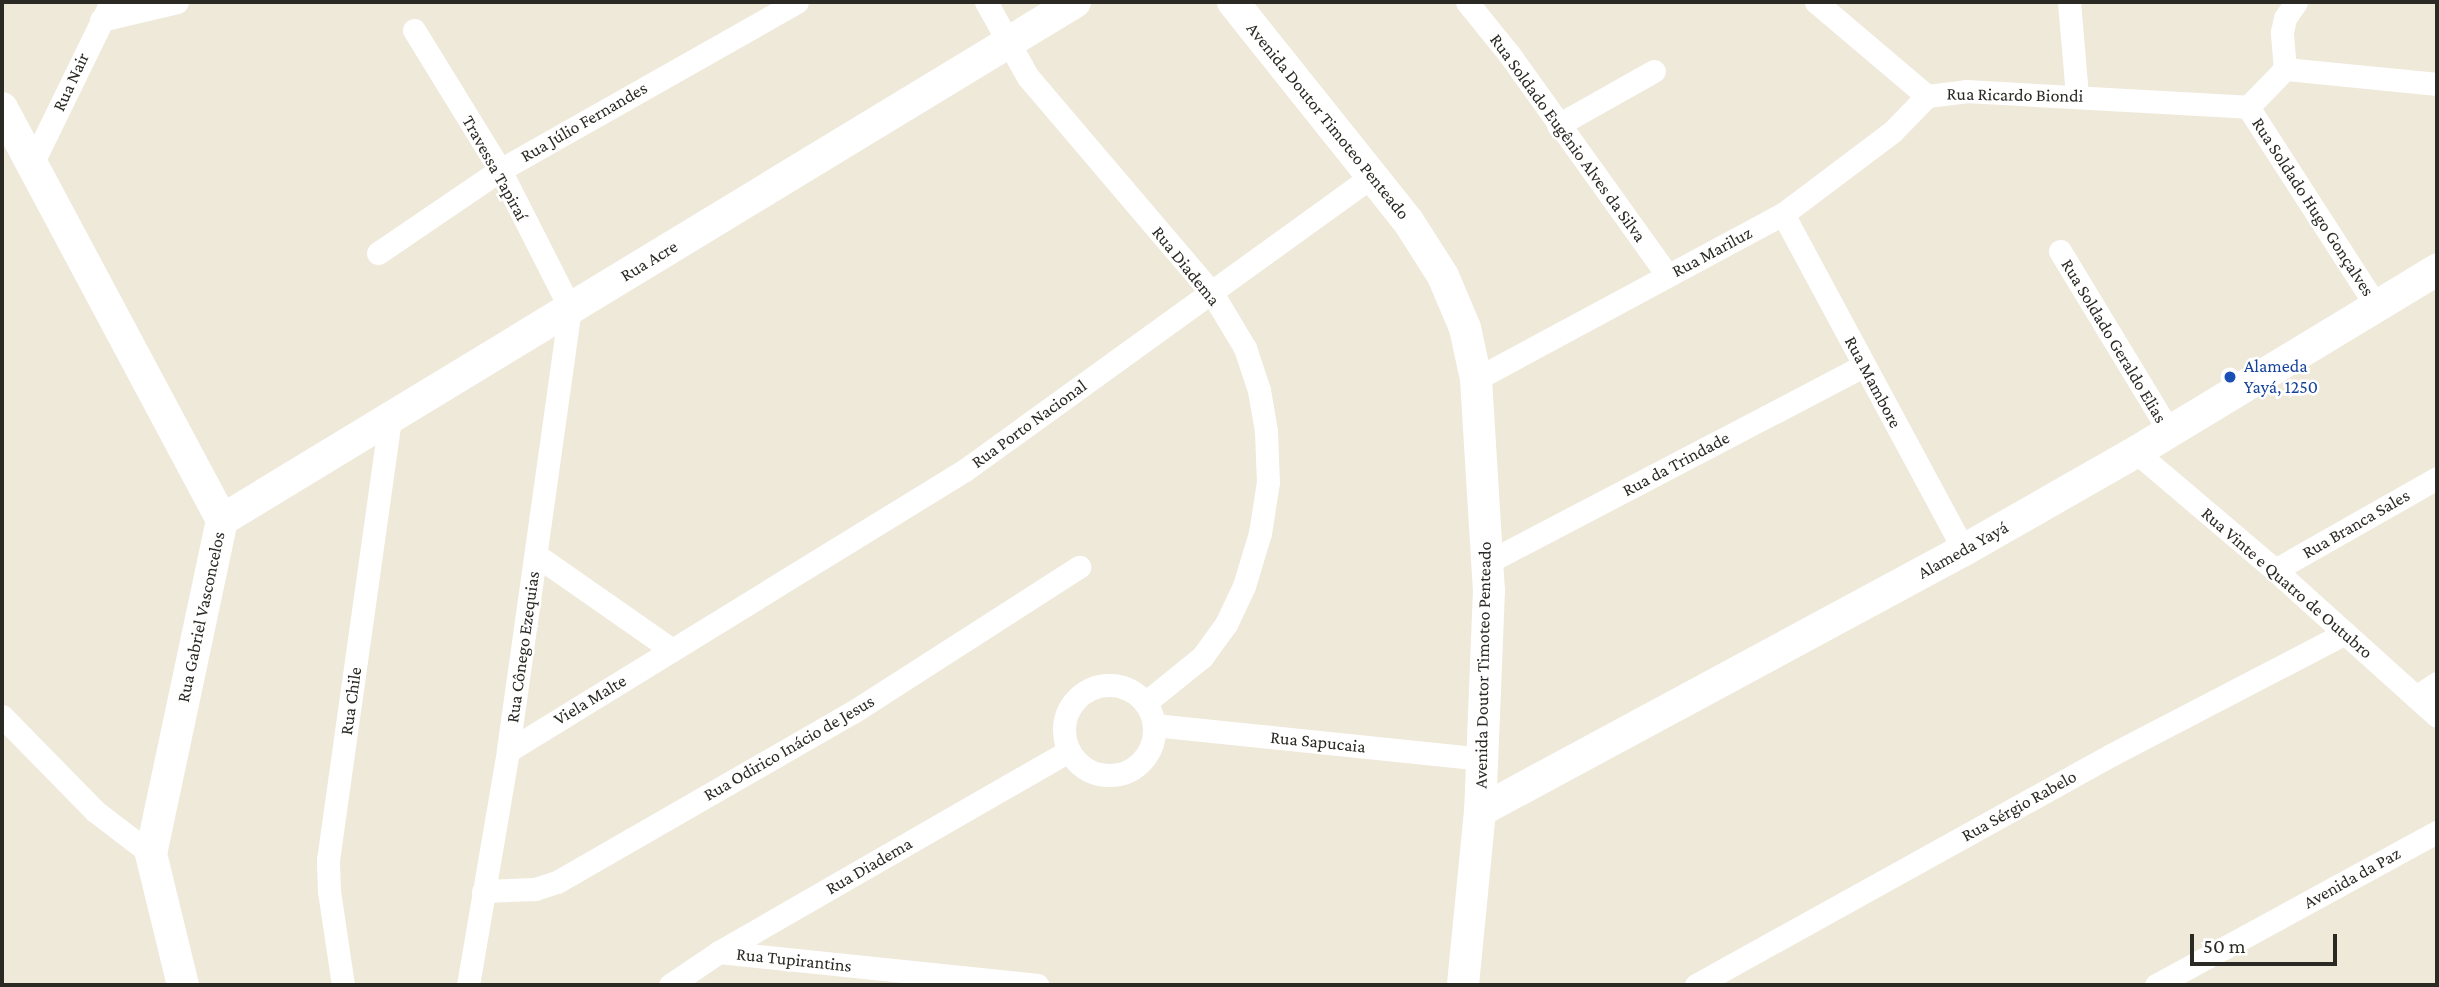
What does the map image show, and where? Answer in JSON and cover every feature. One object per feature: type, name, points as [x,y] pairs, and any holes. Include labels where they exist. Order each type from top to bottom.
[{"type":"street","points":[[106,11],[177,2]]},
{"type":"street","name":"Rua Júlio Fernandes","points":[[379,253],[500,170],[797,2]]},
{"type":"street","name":"Rua Diadema","points":[[986,2],[1028,78],[1212,293],[1245,348],[1259,390],[1266,431],[1268,482],[1262,521],[1244,586],[1226,624],[1202,657],[1145,703]]},
{"type":"street","name":"Rua Acre","points":[[222,520],[1075,2]]},
{"type":"street","name":"Avenida Doutor Timoteo Penteado","points":[[1233,2],[1408,221],[1443,276],[1465,328],[1476,379],[1488,562],[1480,811],[1463,985]]},
{"type":"street","name":"Rua Soldado Eugênio Alves da Silva","points":[[1467,2],[1667,275]]},
{"type":"street","name":"Rua Ricardo Biondi","points":[[1816,2],[1927,96],[1966,91],[2077,95],[2248,107]]},
{"type":"street","points":[[2069,2],[2077,95]]},
{"type":"street","points":[[2285,69],[2281,32],[2285,18],[2296,2]]},
{"type":"street","name":"Rua Nair","points":[[33,164],[106,11]]},
{"type":"street","name":"Travessa Tapiraí","points":[[414,30],[500,170],[570,309]]},
{"type":"street","points":[[2285,69],[2437,85]]},
{"type":"street","points":[[2248,107],[2285,69]]},
{"type":"street","points":[[1558,125],[1654,71]]},
{"type":"street","name":"Rua Mariluz","points":[[1476,379],[1783,214],[1893,131],[1927,96]]},
{"type":"street","name":"Rua Soldado Hugo Gonçalves","points":[[2248,107],[2377,307]]},
{"type":"street","name":"Rua Gabriel Vasconcelos","points":[[2,108],[222,520],[151,854],[183,985]]},
{"type":"street","name":"Rua Porto Nacional","points":[[673,650],[965,470],[1372,176]]},
{"type":"street","name":"Rua Mambore","points":[[1783,214],[1964,550]]},
{"type":"street","name":"Rua Soldado Geraldo Elias","points":[[2060,251],[2169,430]]},
{"type":"street","name":"Alameda Yayá","points":[[1480,811],[1964,550],[2136,453],[2169,430],[2437,271]]},
{"type":"street","name":"Rua Cônego Ezequias","points":[[468,985],[508,751],[570,309]]},
{"type":"street","name":"Rua da Trindade","points":[[1488,562],[1863,366]]},
{"type":"street","name":"Rua Chile","points":[[343,985],[329,891],[328,860],[390,417]]},
{"type":"street","name":"Rua Vinte e Quatro de Outubro","points":[[2136,453],[2275,570],[2437,716]]},
{"type":"street","name":"Rua Branca Sales","points":[[2275,570],[2437,478]]},
{"type":"street","points":[[536,555],[673,650]]},
{"type":"street","name":"Rua Odirico Inácio de Jesus","points":[[483,891],[535,889],[568,877],[853,712],[1079,567]]},
{"type":"street","name":"Rua Sérgio Rabelo","points":[[1696,985],[2112,755],[2345,633]]},
{"type":"street","name":"Viela Malte","points":[[508,751],[673,650]]},
{"type":"street","points":[[2416,697],[2437,683]]},
{"type":"street","points":[[1106,685],[1121,687],[1145,703],[1154,725],[1153,741],[1147,755],[1136,767],[1122,774],[1107,775],[1091,772],[1069,751],[1065,722],[1079,696],[1106,685]]},
{"type":"street","points":[[2,716],[95,811],[151,854]]},
{"type":"street","name":"Rua Sapucaia","points":[[1154,725],[1483,759]]},
{"type":"street","name":"Rua Diadema","points":[[670,985],[719,953],[1069,751]]},
{"type":"street","name":"Avenida da Paz","points":[[2156,985],[2437,832]]},
{"type":"street","name":"Rua Tupirantins","points":[[719,953],[974,983],[1037,985]]},
{"type":"place","name":"Alameda Yayá, 1250","points":[[2230,377]]}]
